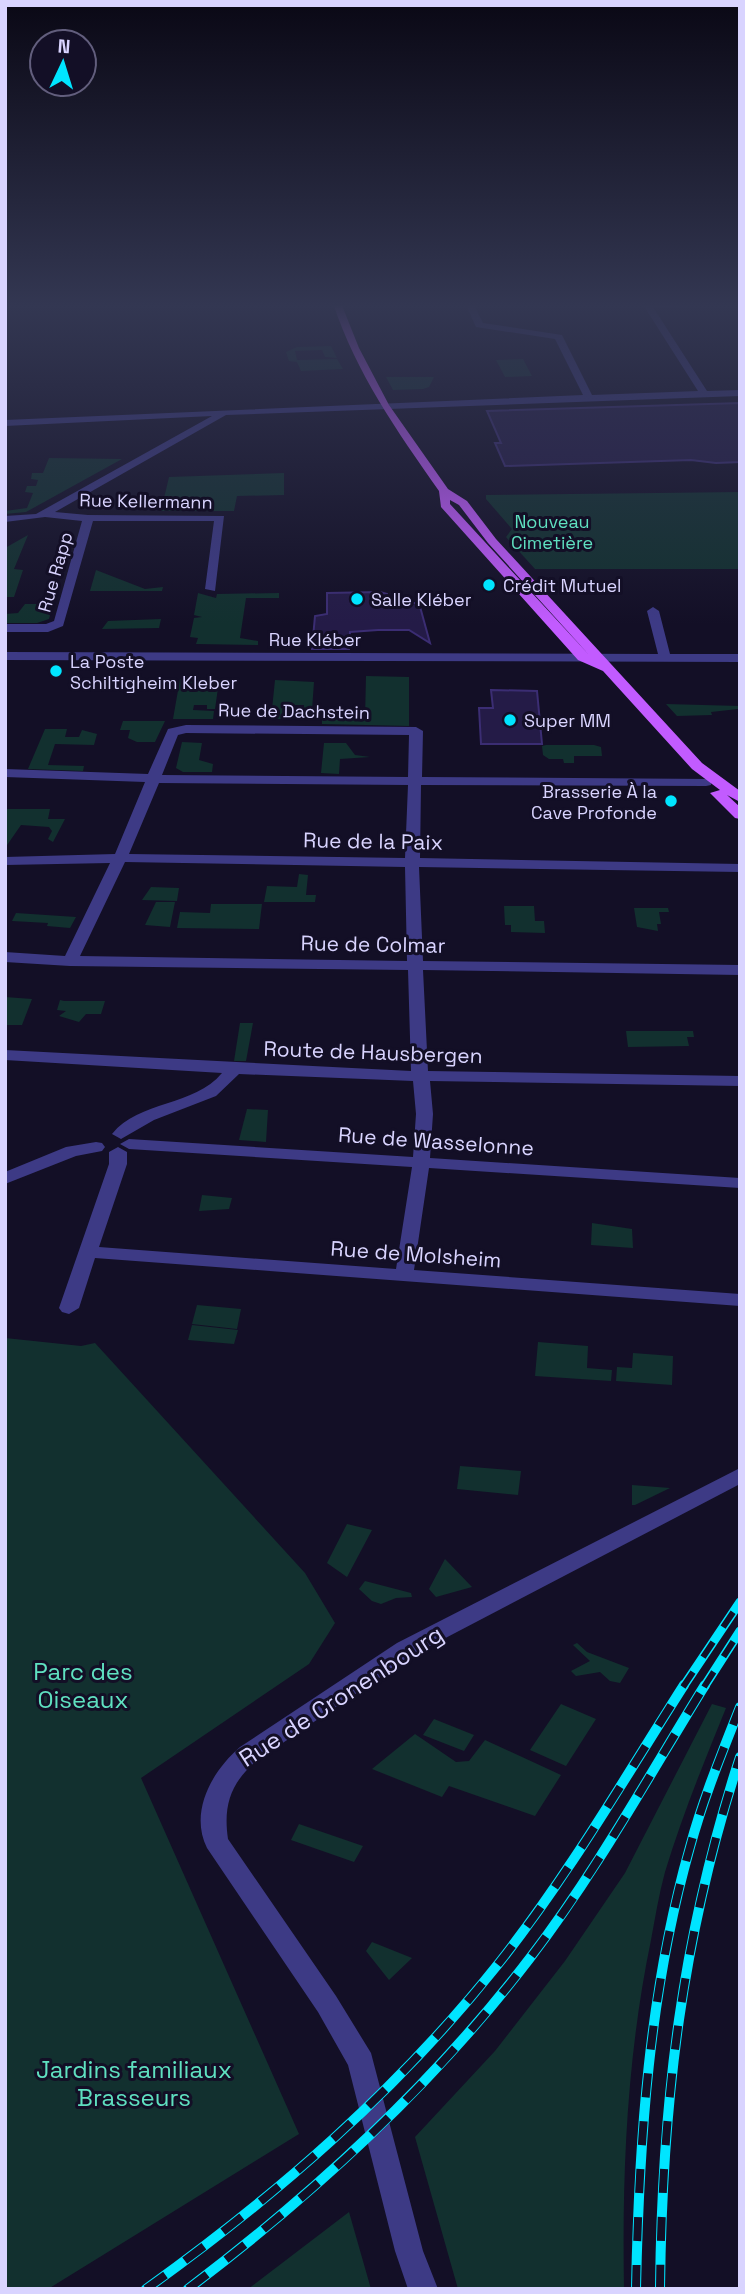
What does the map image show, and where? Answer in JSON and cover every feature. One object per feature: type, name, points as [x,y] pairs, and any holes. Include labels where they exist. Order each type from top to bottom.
[{"type":"main road","points":[[388,410],[444,491],[463,503],[492,541],[697,766],[740,798]]},
{"type":"main road","points":[[444,491],[445,505],[582,657],[602,663]]},
{"type":"main road","points":[[697,766],[706,782],[740,815]]},
{"type":"street","points":[[5,423],[283,410]]},
{"type":"street","points":[[41,515],[224,413]]},
{"type":"street","name":"Rue Kellermann","points":[[5,519],[41,515],[220,519],[211,589]]},
{"type":"street","name":"Rue Rapp","points":[[5,628],[48,628],[59,623],[88,518]]},
{"type":"street","points":[[653,611],[665,657]]},
{"type":"street","name":"Rue Kléber","points":[[5,656],[582,657]]},
{"type":"street","points":[[602,663],[665,657],[740,658]]},
{"type":"street","name":"Rue de Dachstein","points":[[70,961],[120,858],[173,732],[186,729],[416,731],[413,780]]},
{"type":"street","points":[[5,773],[152,778],[706,782]]},
{"type":"street","points":[[404,1276],[420,1163],[424,1085],[412,863],[413,780]]},
{"type":"street","name":"Rue de la Paix","points":[[5,861],[120,858],[740,868]]},
{"type":"street","name":"Rue de Colmar","points":[[5,957],[70,961],[740,970]]},
{"type":"street","name":"Route de Hausbergen","points":[[5,1055],[232,1071],[422,1077],[740,1081]]},
{"type":"street","points":[[69,1308],[123,1143],[136,1122],[223,1087],[232,1071]]},
{"type":"street","points":[[5,1179],[72,1150],[96,1147],[95,1142],[103,1135],[123,1143]]},
{"type":"street","name":"Rue de Wasselonne","points":[[123,1143],[740,1182]]},
{"type":"street","name":"Rue de Molsheim","points":[[88,1252],[740,1300]]},
{"type":"street","name":"Rue de Cronenbourg","points":[[423,2289],[409,2251],[361,2062],[327,2004],[216,1842],[213,1813],[222,1781],[232,1767],[248,1754],[405,1649],[740,1475]]},
{"type":"green space","points":[[49,458],[122,459],[26,512],[5,514],[5,511],[27,508],[33,493],[25,492],[27,486],[36,486],[38,480],[31,479],[32,473],[43,473]]},
{"type":"green space","points":[[284,473],[284,495],[237,496],[234,511],[161,511],[169,477]]},
{"type":"green space","name":"Nouveau Cimetière","points":[[740,492],[740,569],[535,569],[506,537],[512,529],[486,499],[486,495]]},
{"type":"green space","points":[[28,535],[14,569],[23,570],[14,597],[5,597],[5,548]]},
{"type":"green space","points":[[96,570],[145,589],[163,587],[162,591],[90,591]]},
{"type":"green space","points":[[198,593],[216,598],[217,594],[279,593],[279,598],[246,598],[240,638],[258,641],[258,645],[196,644],[198,638],[190,637],[194,618],[202,617],[194,615]]},
{"type":"green space","points":[[25,604],[53,604],[49,619],[37,623],[5,623],[5,614],[18,613]]},
{"type":"green space","points":[[161,619],[159,628],[102,629],[108,621]]},
{"type":"green space","points":[[366,676],[409,677],[409,726],[322,724],[322,719],[365,719]]},
{"type":"green space","points":[[180,679],[219,681],[215,709],[207,709],[207,705],[194,705],[193,710],[214,711],[213,719],[173,719]]},
{"type":"green space","points":[[275,680],[314,682],[312,710],[304,710],[304,705],[291,705],[290,711],[311,712],[311,719],[271,719]]},
{"type":"green space","points":[[666,704],[740,706],[740,713],[738,709],[711,712],[712,715],[677,716]]},
{"type":"green space","points":[[123,721],[165,721],[155,742],[137,742],[128,738],[130,730],[120,730]]},
{"type":"green space","points":[[45,729],[67,729],[65,737],[79,737],[82,730],[97,734],[94,745],[55,744],[48,765],[84,766],[83,771],[28,769]]},
{"type":"green space","points":[[182,742],[202,743],[199,760],[213,764],[212,772],[183,772],[176,768]]},
{"type":"green space","points":[[324,743],[346,743],[355,755],[370,757],[340,759],[339,774],[321,773]]},
{"type":"green space","points":[[594,745],[601,747],[602,756],[574,756],[574,763],[564,763],[563,759],[549,759],[543,755],[542,746]]},
{"type":"green space","points":[[5,809],[50,809],[48,819],[65,819],[53,842],[48,839],[52,831],[49,827],[21,825],[5,848]]},
{"type":"green space","points":[[299,874],[308,875],[306,895],[316,895],[315,902],[264,902],[267,886],[297,887]]},
{"type":"green space","points":[[151,887],[179,888],[177,901],[142,900]]},
{"type":"green space","points":[[156,902],[175,902],[170,927],[145,925]]},
{"type":"green space","points":[[211,904],[262,904],[259,929],[177,928],[180,912],[210,913]]},
{"type":"green space","points":[[504,906],[534,906],[535,921],[544,921],[545,933],[511,932],[511,925],[505,925]]},
{"type":"green space","points":[[634,908],[668,908],[669,912],[659,912],[661,924],[657,924],[658,931],[637,927]]},
{"type":"green space","points":[[16,913],[76,917],[70,928],[47,926],[48,923],[12,921]]},
{"type":"green space","points":[[5,997],[32,999],[22,1025],[5,1025]]},
{"type":"green space","points":[[60,1000],[105,1001],[101,1014],[86,1014],[79,1022],[59,1016],[66,1011],[57,1010]]},
{"type":"green space","points":[[240,1023],[253,1023],[246,1061],[234,1061]]},
{"type":"green space","points":[[626,1031],[693,1031],[694,1037],[687,1037],[689,1046],[628,1047]]},
{"type":"green space","points":[[247,1109],[268,1110],[266,1142],[239,1140]]},
{"type":"green space","points":[[202,1195],[232,1198],[229,1209],[199,1211]]},
{"type":"green space","points":[[592,1223],[632,1229],[633,1248],[591,1245]]},
{"type":"green space","points":[[197,1305],[241,1309],[237,1329],[192,1324]]},
{"type":"green space","points":[[192,1325],[238,1330],[234,1344],[188,1340]]},
{"type":"green space","name":"Jardins familiaux Brasseurs","points":[[5,1338],[81,1346],[95,1343],[305,1573],[335,1623],[309,1664],[141,1778],[299,2134],[48,2289],[5,2289]]},
{"type":"green space","points":[[538,1342],[588,1346],[587,1368],[612,1370],[611,1381],[535,1376]]},
{"type":"green space","points":[[633,1353],[673,1356],[672,1385],[616,1381],[617,1367],[632,1368]]},
{"type":"green space","points":[[460,1466],[521,1471],[518,1495],[457,1489]]},
{"type":"green space","points":[[632,1485],[670,1488],[632,1505]]},
{"type":"green space","points":[[347,1524],[372,1530],[347,1577],[327,1563]]},
{"type":"green space","points":[[445,1559],[472,1587],[436,1597],[429,1589]]},
{"type":"green space","points":[[365,1581],[411,1593],[412,1597],[396,1598],[381,1604],[372,1601],[359,1589]]},
{"type":"green space","points":[[577,1643],[587,1652],[629,1668],[620,1683],[610,1681],[600,1672],[576,1676],[571,1671],[590,1661],[573,1645]]},
{"type":"green space","points":[[561,1704],[596,1719],[566,1766],[530,1750]]},
{"type":"green space","points":[[712,1704],[726,1708],[665,1872],[636,2027],[625,2157],[624,2289],[458,2289],[415,2137],[495,2051],[565,1961],[625,1873]]},
{"type":"green space","points":[[434,1719],[474,1735],[464,1751],[423,1735]]},
{"type":"green space","points":[[415,1734],[456,1762],[469,1761],[485,1740],[561,1775],[535,1816],[449,1786],[442,1797],[372,1769]]},
{"type":"green space","points":[[299,1824],[363,1846],[354,1862],[291,1840]]},
{"type":"green space","points":[[372,1942],[412,1958],[389,1980],[366,1951]]},
{"type":"green space","points":[[349,2212],[371,2289],[248,2289]]},
{"type":"building","points":[[740,410],[740,462],[691,460],[505,466],[495,443],[501,443],[487,411]]},
{"type":"building","points":[[327,593],[387,594],[387,603],[419,603],[430,643],[409,630],[378,630],[350,632],[349,649],[312,649],[315,616],[327,614]]},
{"type":"building","name":"Super MM","points":[[491,690],[537,691],[542,744],[481,744],[479,708],[493,708]]},
{"type":"railway","points":[[683,1687],[740,1602]]},
{"type":"railway","points":[[704,1687],[740,1631]]},
{"type":"railway","points":[[146,2289],[289,2178],[377,2097],[460,2010],[549,1896],[684,1685]]},
{"type":"railway","points":[[188,2289],[282,2214],[371,2135],[454,2050],[493,2005],[577,1892],[705,1685]]},
{"type":"railway","points":[[636,2289],[644,2122],[665,1956],[695,1829],[740,1707]]},
{"type":"railway","points":[[660,2289],[665,2152],[679,2020],[703,1889],[740,1757]]},
{"type":"place","name":"Crédit Mutuel","points":[[489,585]]},
{"type":"place","name":"Salle Kléber","points":[[357,599]]},
{"type":"place","name":"La Poste Schiltigheim Kleber","points":[[56,671]]},
{"type":"place","name":"Super MM","points":[[510,720]]},
{"type":"place","name":"Brasserie À la Cave Profonde","points":[[671,801]]},
{"type":"park label","name":"Parc des Oiseaux","points":[[83,1685]]}]
